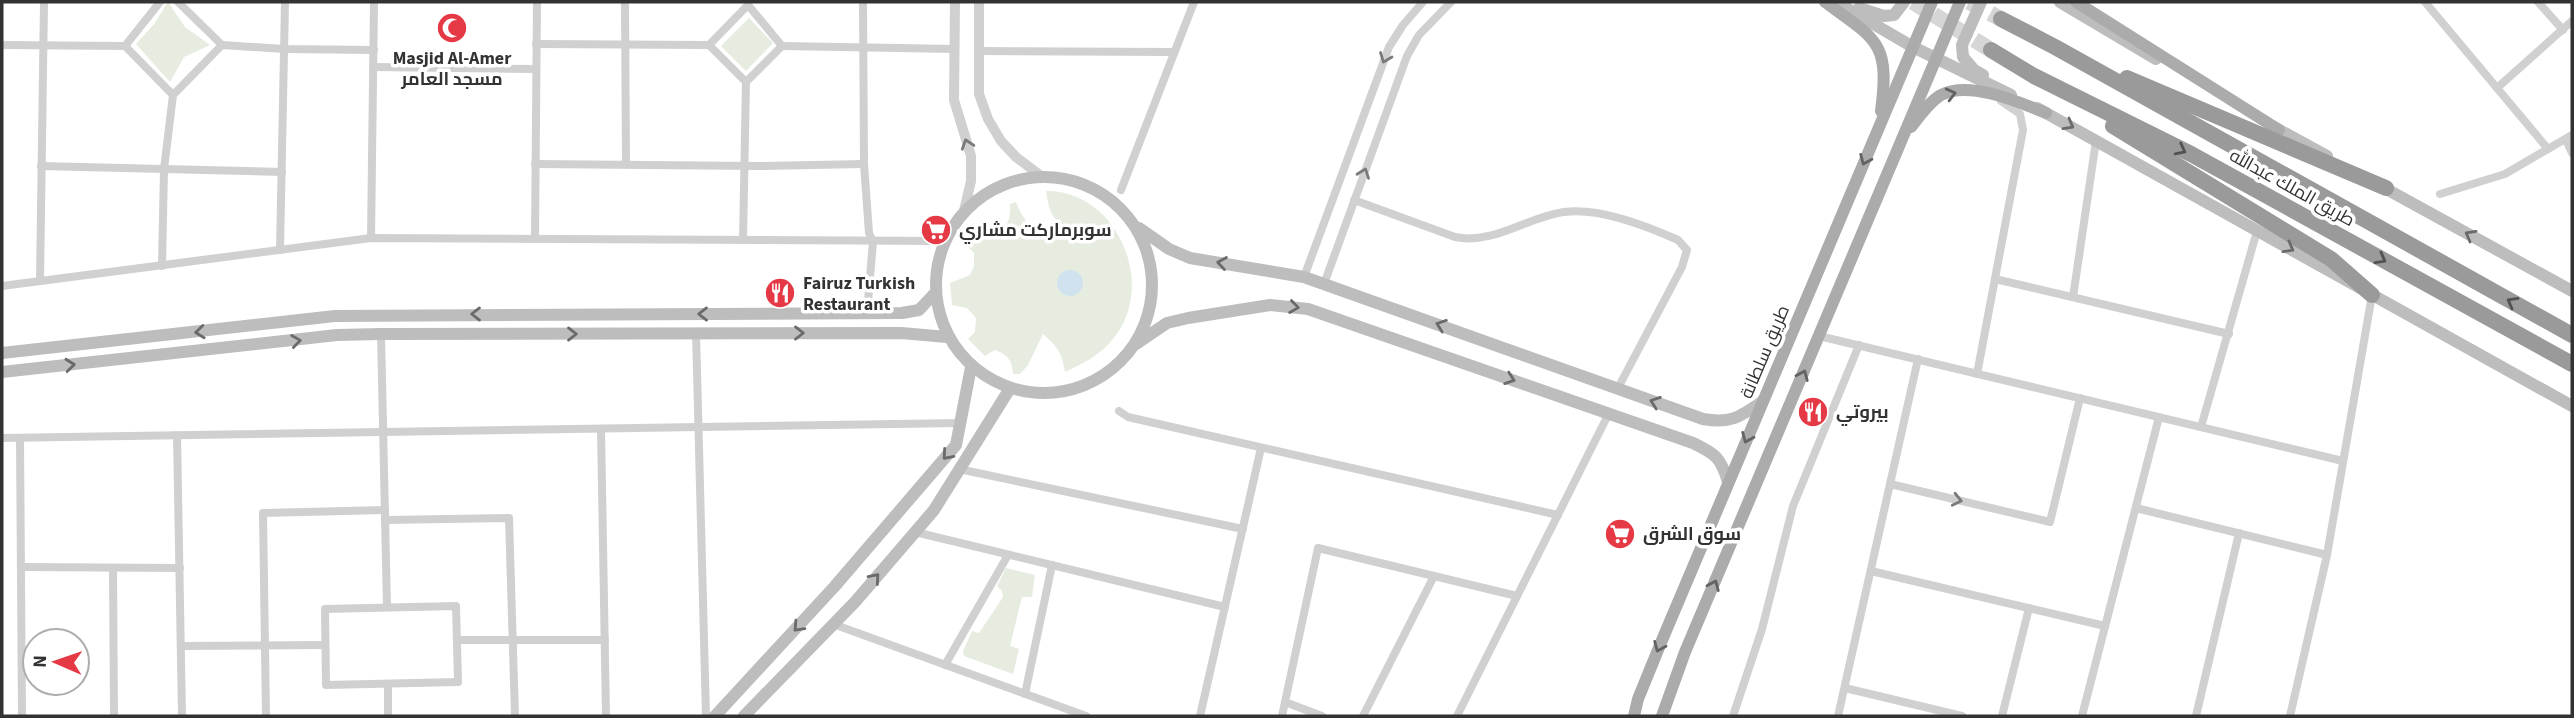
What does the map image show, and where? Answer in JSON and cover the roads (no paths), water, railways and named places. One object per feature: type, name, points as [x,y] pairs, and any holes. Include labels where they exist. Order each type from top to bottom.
[{"type":"highway","name":"طريق الملك عبدالله","points":[[2001,19],[2572,335]]},
{"type":"highway","points":[[2055,47],[2385,188]]},
{"type":"highway","name":"طريق الملك عبدالله","points":[[1991,50],[2034,76],[2191,154],[2572,364]]},
{"type":"highway","points":[[2034,76],[2175,165],[2331,258],[2372,295]]},
{"type":"main road","points":[[1825,2],[1870,35],[1880,48],[1885,82],[1878,128]]},
{"type":"main road","points":[[1836,2],[1913,47],[2046,113]]},
{"type":"main road","points":[[1846,2],[1869,13],[1884,16],[1894,15],[1904,2]]},
{"type":"main road","name":"طريق سلطانة","points":[[1634,716],[1642,688],[1931,2]]},
{"type":"main road","points":[[1664,713],[1960,2]]},
{"type":"main road","points":[[1981,2],[1962,45],[1963,57],[1974,70],[2046,113],[2572,406]]},
{"type":"main road","points":[[2052,2],[2095,24]]},
{"type":"main road","points":[[2060,2],[2279,130],[2572,291]]},
{"type":"main road","points":[[2076,2],[2279,130]]},
{"type":"main road","points":[[1902,138],[1942,94],[1983,91],[2046,113]]},
{"type":"main road","points":[[1041,176],[1083,183],[1119,206],[1135,225],[1143,240],[1153,283],[1145,324],[1136,344],[1124,360],[1090,384],[1050,395],[1009,390],[971,368],[947,337],[935,293],[937,261],[944,242],[964,211],[996,187],[1041,176]]},
{"type":"main road","points":[[1135,225],[1169,249],[1190,258],[1304,277],[1703,419],[1724,423],[1763,401]]},
{"type":"main road","points":[[2,353],[335,316],[902,313],[919,310],[935,293]]},
{"type":"main road","points":[[1136,344],[1167,323],[1270,305],[1308,309],[1693,443],[1710,451],[1721,461],[1728,482]]},
{"type":"main road","points":[[2,372],[337,335],[901,332],[947,337]]},
{"type":"main road","points":[[2496,364],[2572,397]]},
{"type":"main road","points":[[715,716],[835,586],[956,445],[971,368]]},
{"type":"main road","points":[[745,716],[833,624],[934,510],[1009,390]]},
{"type":"street","points":[[40,281],[44,2]]},
{"type":"street","points":[[125,46],[160,2]]},
{"type":"street","points":[[178,2],[222,45],[374,50]]},
{"type":"street","points":[[280,250],[285,2]]},
{"type":"street","points":[[371,238],[374,2]]},
{"type":"street","points":[[535,238],[537,2]]},
{"type":"street","points":[[625,2],[626,164]]},
{"type":"street","points":[[863,2],[864,164],[869,233],[873,242],[867,313]]},
{"type":"street","points":[[955,2],[954,100],[971,156],[971,181],[964,211]]},
{"type":"street","points":[[979,2],[979,94],[988,119],[1001,141],[1016,157],[1041,176]]},
{"type":"street","points":[[1121,190],[1194,2]]},
{"type":"street","points":[[1304,277],[1389,47],[1423,2]]},
{"type":"street","points":[[1324,284],[1408,56],[1419,35],[1451,2]]},
{"type":"street","points":[[2425,2],[2548,149]]},
{"type":"street","points":[[2538,2],[2563,30]]},
{"type":"street","points":[[709,45],[748,3],[782,46]]},
{"type":"street","points":[[2497,88],[2572,21]]},
{"type":"street","points":[[536,44],[709,45],[746,82]]},
{"type":"street","points":[[2,45],[125,46],[173,95]]},
{"type":"street","points":[[162,266],[164,169],[173,95],[222,45]]},
{"type":"street","points":[[743,240],[746,82],[782,46],[955,49]]},
{"type":"street","points":[[979,51],[1174,52]]},
{"type":"street","points":[[373,67],[536,68]]},
{"type":"street","points":[[1977,373],[2023,130],[2020,114],[1983,91]]},
{"type":"street","points":[[2440,194],[2505,174],[2569,138],[2572,153]]},
{"type":"street","points":[[2073,297],[2096,141]]},
{"type":"street","points":[[535,164],[864,164]]},
{"type":"street","points":[[41,166],[282,172]]},
{"type":"street","points":[[1354,200],[1468,240],[1494,235],[1552,215],[1577,211],[1602,214],[1678,240],[1687,250],[1682,267],[1618,388]]},
{"type":"street","points":[[2201,427],[2257,231]]},
{"type":"street","points":[[2,286],[371,238],[944,242]]},
{"type":"street","points":[[1995,279],[2229,334]]},
{"type":"street","points":[[2290,716],[2327,555],[2372,295]]},
{"type":"street","points":[[546,314],[546,334]]},
{"type":"street","points":[[696,333],[706,716]]},
{"type":"street","points":[[382,334],[387,607]]},
{"type":"street","points":[[1819,336],[2343,461]]},
{"type":"street","points":[[1733,716],[1762,629],[1793,506],[1860,345]]},
{"type":"street","points":[[1838,716],[1918,359]]},
{"type":"street","points":[[1890,484],[2050,522],[2080,398]]},
{"type":"street","points":[[1119,411],[1128,417],[1558,515]]},
{"type":"street","points":[[1457,716],[1609,413]]},
{"type":"street","points":[[2082,716],[2159,417]]},
{"type":"street","points":[[2,438],[961,423]]},
{"type":"street","points":[[601,429],[606,716]]},
{"type":"street","points":[[177,435],[182,716]]},
{"type":"street","points":[[20,438],[22,716]]},
{"type":"street","points":[[1200,716],[1261,448]]},
{"type":"street","points":[[959,470],[1242,529]]},
{"type":"street","points":[[2136,508],[2327,555]]},
{"type":"street","points":[[266,716],[263,513],[385,510]]},
{"type":"street","points":[[385,520],[509,518],[514,716]]},
{"type":"street","points":[[915,532],[1225,607]]},
{"type":"street","points":[[2196,716],[2239,533]]},
{"type":"street","points":[[1282,716],[1318,548],[1517,596]]},
{"type":"street","points":[[945,665],[1008,555]]},
{"type":"street","points":[[1025,694],[1052,565]]},
{"type":"street","points":[[21,567],[180,568]]},
{"type":"street","points":[[113,568],[114,716]]},
{"type":"street","points":[[1871,571],[2105,626]]},
{"type":"street","points":[[1363,716],[1434,576]]},
{"type":"street","points":[[456,606],[458,682],[326,685],[325,609],[387,607],[456,606]]},
{"type":"street","points":[[2002,716],[2029,608]]},
{"type":"street","points":[[833,624],[1086,716]]},
{"type":"street","points":[[457,640],[605,640]]},
{"type":"street","points":[[181,646],[326,645]]},
{"type":"street","points":[[388,685],[388,716]]},
{"type":"street","points":[[1845,688],[1962,716]]},
{"type":"street","points":[[1285,702],[1322,716]]},
{"type":"street","points":[[1056,716],[1059,706]]},
{"type":"water","points":[[1070,270],[1079,274],[1083,283],[1079,292],[1070,296],[1061,292],[1057,283],[1061,274]]},
{"type":"tunnel","points":[[1913,2],[1991,50]]},
{"type":"tunnel","points":[[1969,2],[2001,19]]},
{"type":"place","name":"Masjid Al-Amer مسجد العامر","points":[[452,28]]},
{"type":"place","name":"سوبرماركت مشاري","points":[[936,230]]},
{"type":"place","name":"Fairuz Turkish Restaurant","points":[[780,293]]},
{"type":"place","name":"بيروتي","points":[[1813,412]]},
{"type":"place","name":"سوق الشرق","points":[[1620,534]]}]
